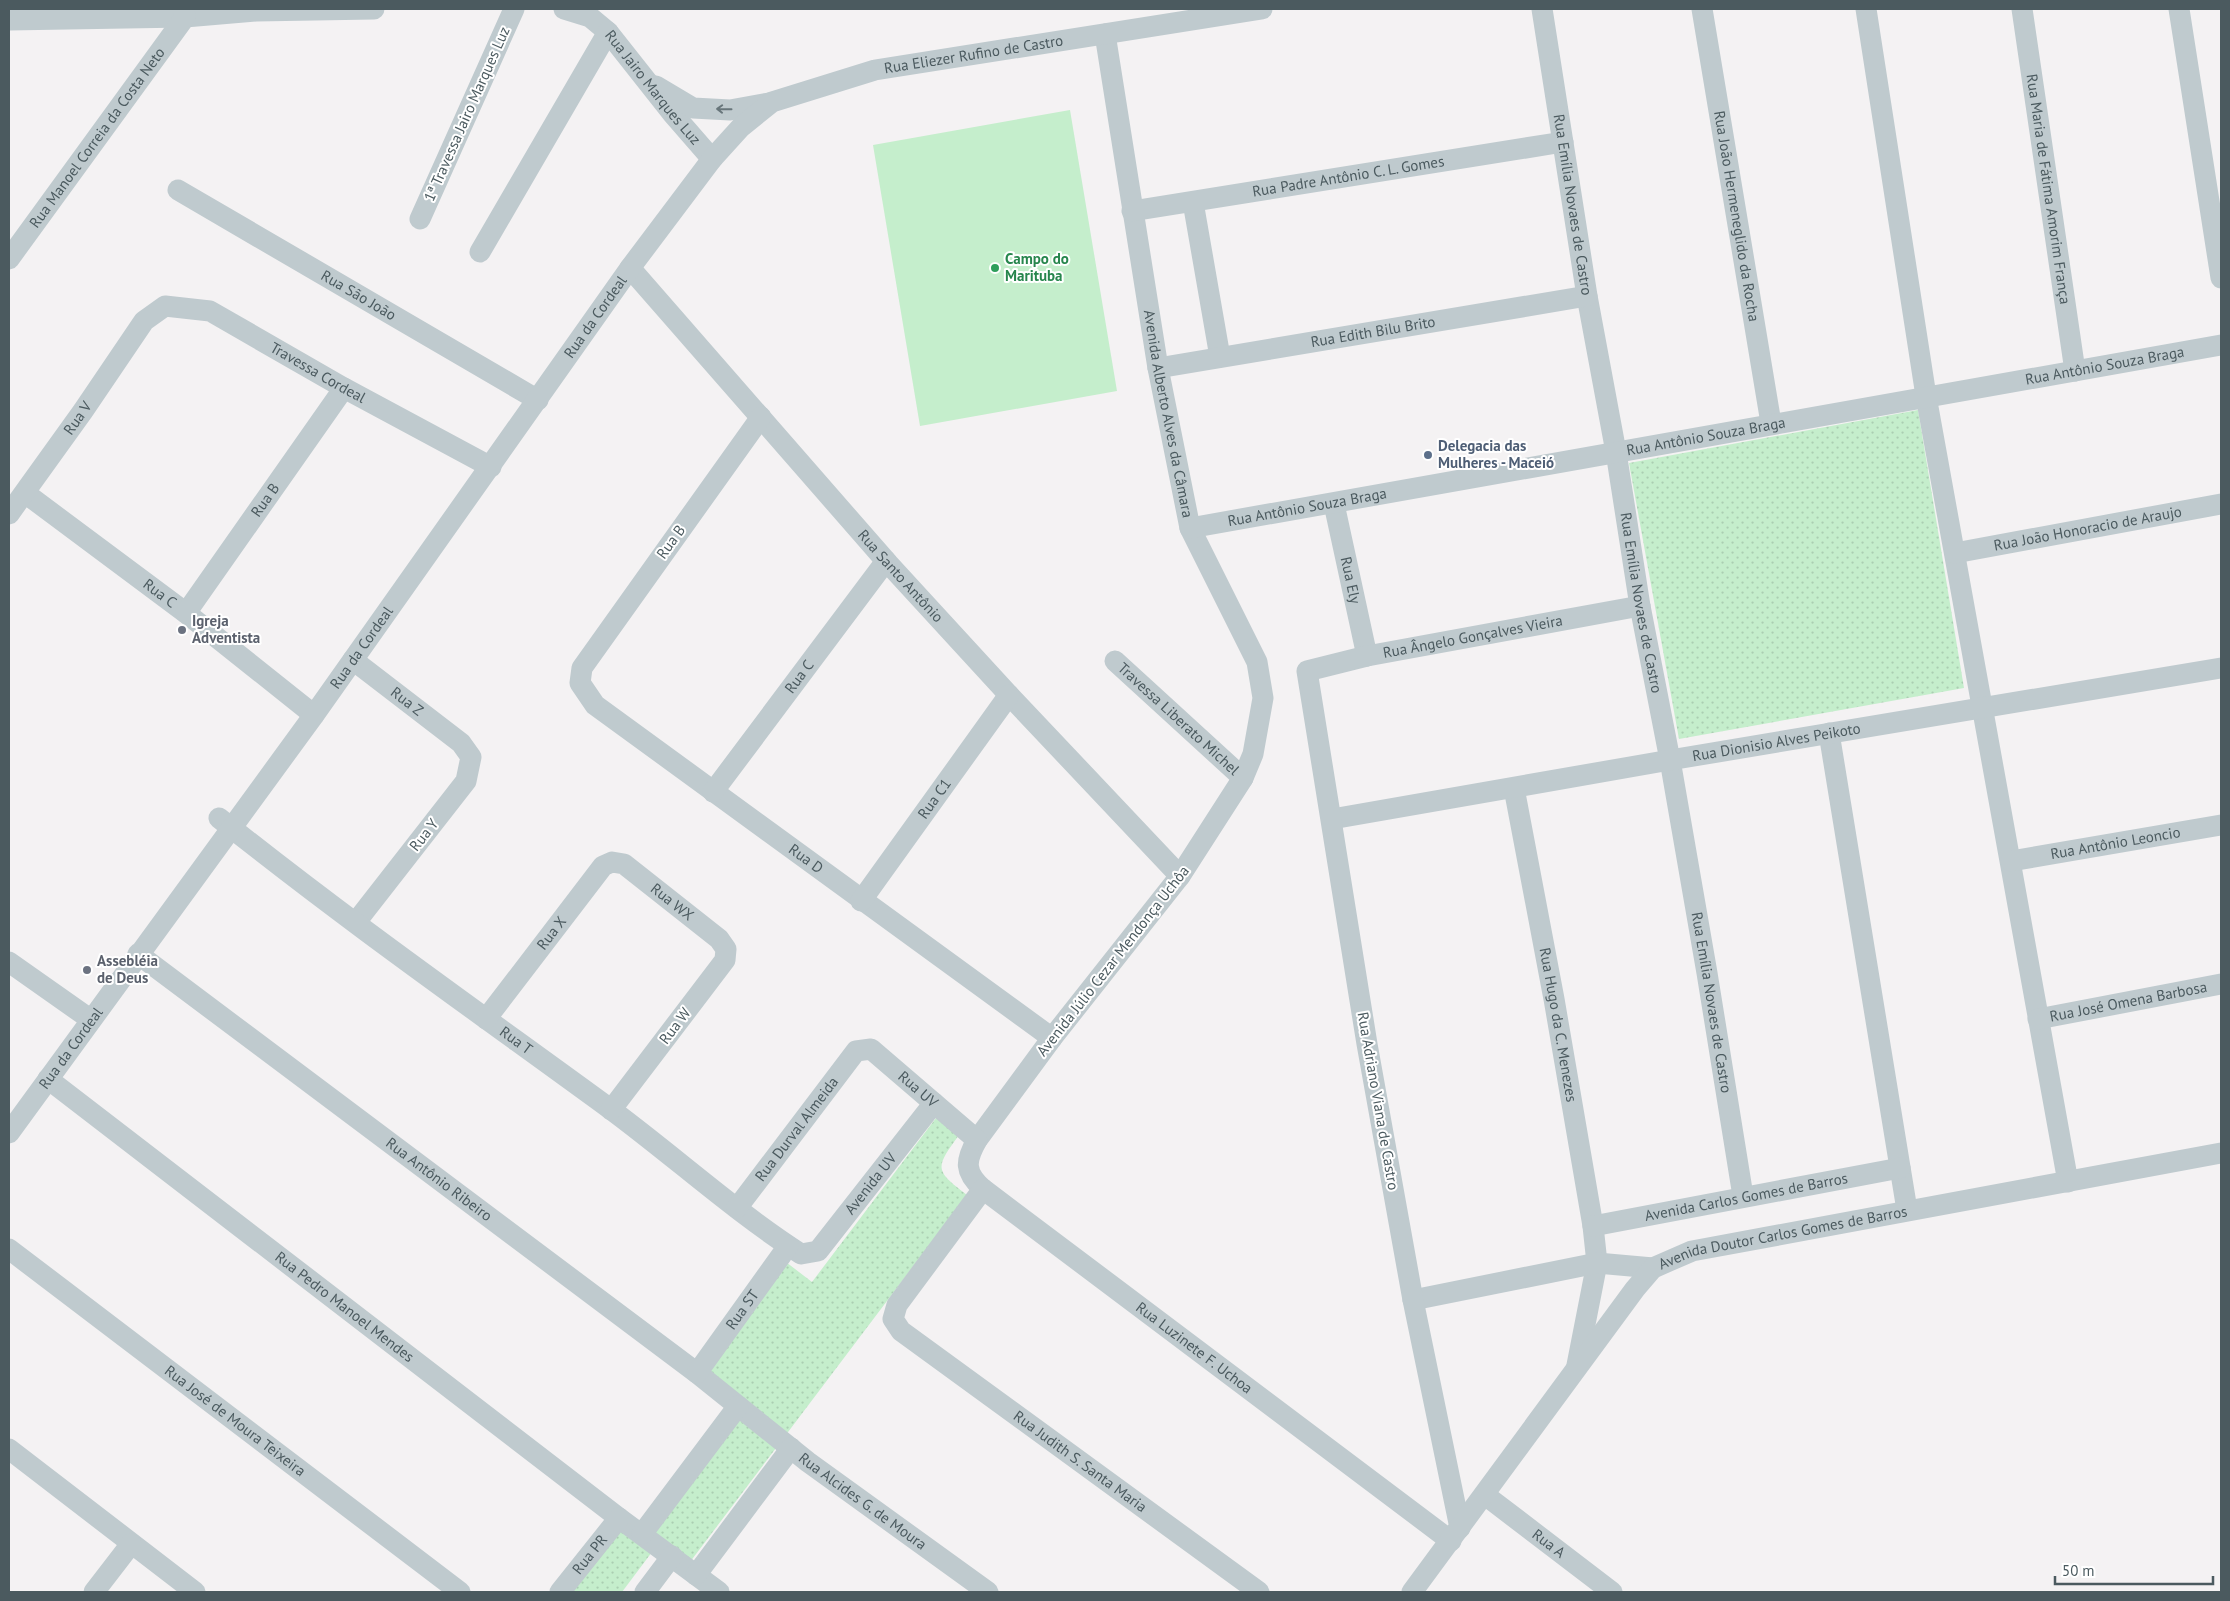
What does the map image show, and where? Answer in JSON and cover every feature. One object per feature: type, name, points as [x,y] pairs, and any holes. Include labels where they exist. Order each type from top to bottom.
[{"type":"street","points":[[9,20],[185,13],[374,9]]},
{"type":"street","name":"1ª Travessa Jairo Marques Luz","points":[[420,219],[514,9]]},
{"type":"street","name":"Rua Jairo Marques Luz","points":[[564,9],[590,17],[608,32],[712,160]]},
{"type":"street","name":"Rua Eliezer Rufino de Castro","points":[[712,160],[741,126],[772,102],[875,70],[1262,9]]},
{"type":"street","name":"Rua Emília Novaes de Castro","points":[[1542,9],[1587,296],[1616,452],[1640,606],[1670,760],[1707,973],[1743,1196]]},
{"type":"street","name":"Rua João Hermeneglido da Rocha","points":[[1702,9],[1771,423]]},
{"type":"street","points":[[1866,9],[1926,396],[1956,553],[2068,1182]]},
{"type":"street","name":"Rua Maria de Fátima Amorim França","points":[[2022,9],[2075,371]]},
{"type":"street","points":[[2179,9],[2221,278]]},
{"type":"street","name":"Rua Manoel Correia da Costa Neto","points":[[9,259],[185,13]]},
{"type":"street","points":[[480,252],[608,32]]},
{"type":"street","name":"Avenida Alberto Alves da Câmara","points":[[1106,34],[1132,211],[1158,368],[1190,528],[1257,662],[1263,698],[1253,754],[1243,778]]},
{"type":"street","points":[[649,82],[693,108],[730,110],[772,102]]},
{"type":"street","name":"Rua Padre Antônio C. L. Gomes","points":[[1132,211],[1563,142]]},
{"type":"street","name":"Rua da Cordeal","points":[[9,1132],[138,954],[225,823],[314,716],[630,268],[712,160]]},
{"type":"street","name":"Rua São João","points":[[178,190],[538,400]]},
{"type":"street","points":[[1193,202],[1220,357]]},
{"type":"street","name":"Rua Santo Antônio","points":[[630,268],[886,561],[1009,695],[1180,876]]},
{"type":"street","name":"Rua Edith Bilu Brito","points":[[1158,368],[1587,296]]},
{"type":"street","name":"Travessa Cordeal","points":[[144,321],[165,306],[210,311],[344,388],[491,467]]},
{"type":"street","name":"Rua V","points":[[9,514],[83,411],[144,321]]},
{"type":"street","name":"Rua Antônio Souza Braga","points":[[1190,528],[1334,504],[1771,423],[2221,345]]},
{"type":"street","name":"Rua B","points":[[186,613],[344,388]]},
{"type":"street","name":"Rua B","points":[[582,668],[761,417]]},
{"type":"street","name":"Rua C","points":[[25,493],[186,613],[314,716]]},
{"type":"street","name":"Rua Ely","points":[[1334,504],[1367,656]]},
{"type":"street","name":"Rua João Honoracio de Araujo","points":[[1956,553],[2221,504]]},
{"type":"street","name":"Rua C","points":[[713,792],[886,561]]},
{"type":"street","name":"Rua Ângelo Gonçalves Vieira","points":[[1307,671],[1367,656],[1640,606]]},
{"type":"street","name":"Rua Z","points":[[353,660],[461,743]]},
{"type":"street","name":"Travessa Liberato Michel","points":[[1115,661],[1243,778]]},
{"type":"street","name":"Rua D","points":[[582,668],[580,683],[595,705],[861,901],[1052,1038]]},
{"type":"street","name":"Rua Dionisio Alves Peikoto","points":[[1332,819],[1670,760],[2221,668]]},
{"type":"street","name":"Rua Adriano Viana de Castro","points":[[1307,671],[1367,1044],[1455,1534]]},
{"type":"street","name":"Rua C1","points":[[861,901],[1009,695]]},
{"type":"street","points":[[1829,734],[1907,1210]]},
{"type":"street","name":"Rua Y","points":[[356,922],[466,781],[471,757],[461,743]]},
{"type":"street","name":"Avenida Júlio Cezar Mendonça Uchôa","points":[[977,1140],[1052,1038],[1180,876],[1243,778]]},
{"type":"street","name":"Rua Hugo da C. Menezes","points":[[1514,788],[1554,999],[1593,1226],[1597,1263],[1576,1370]]},
{"type":"street","name":"Rua T","points":[[225,823],[486,1019],[611,1110],[795,1250]]},
{"type":"street","name":"Rua Antônio Leoncio","points":[[2011,861],[2221,825]]},
{"type":"street","name":"Rua X","points":[[486,1019],[603,866],[612,862],[624,864]]},
{"type":"street","name":"Rua WX","points":[[624,864],[719,939]]},
{"type":"street","name":"Rua W","points":[[611,1110],[725,960],[726,949],[719,939]]},
{"type":"street","name":"Rua Antônio Ribeiro","points":[[138,954],[697,1373],[738,1406]]},
{"type":"street","points":[[9,962],[90,1020]]},
{"type":"street","name":"Rua José Omena Barbosa","points":[[2038,1019],[2221,984]]},
{"type":"street","name":"Rua UV","points":[[856,1051],[871,1049],[977,1140]]},
{"type":"street","name":"Rua Durval Almeida","points":[[738,1208],[856,1051]]},
{"type":"street","name":"Rua Pedro Manoel Mendes","points":[[48,1079],[618,1518],[720,1592]]},
{"type":"street","name":"Avenida UV","points":[[795,1250],[818,1251],[934,1102]]},
{"type":"street","name":"Rua Luzinete F. Uchoa","points":[[977,1140],[969,1154],[968,1170],[983,1189],[1455,1534]]},
{"type":"street","name":"Avenida Doutor Carlos Gomes de Barros","points":[[1412,1592],[1653,1268],[1692,1251],[2221,1153]]},
{"type":"street","name":"Avenida Carlos Gomes de Barros","points":[[1593,1226],[1743,1196],[1900,1168]]},
{"type":"street","name":"Rua Judith S. Santa Maria","points":[[983,1189],[897,1304],[893,1319],[901,1331],[1259,1592]]},
{"type":"street","name":"Rua José de Moura Teixeira","points":[[9,1249],[460,1592]]},
{"type":"street","name":"Rua ST","points":[[697,1373],[795,1250]]},
{"type":"street","points":[[1413,1300],[1597,1263],[1653,1268]]},
{"type":"street","points":[[642,1534],[738,1406]]},
{"type":"street","name":"Rua Alcides G. de Moura","points":[[738,1406],[791,1448],[988,1592]]},
{"type":"street","points":[[696,1575],[791,1448]]},
{"type":"street","points":[[9,1449],[195,1592]]},
{"type":"street","name":"Rua A","points":[[1485,1495],[1612,1592]]},
{"type":"street","name":"Rua PR","points":[[560,1592],[618,1518]]},
{"type":"street","points":[[94,1592],[131,1544]]},
{"type":"street","points":[[645,1592],[672,1556]]},
{"type":"green space","name":"Campo do Marituba","points":[[1070,110],[1117,391],[920,426],[873,145]]},
{"type":"green space","points":[[1918,410],[1964,688],[1679,739],[1629,463]]},
{"type":"green space","points":[[936,1118],[959,1135],[945,1155],[942,1168],[948,1180],[967,1195],[690,1562],[650,1531],[745,1404],[702,1372],[782,1259],[812,1282]]},
{"type":"green space","points":[[618,1526],[652,1552],[622,1592],[568,1592]]},
{"type":"place","name":"Campo do Marituba","points":[[995,268]]},
{"type":"place","name":"Delegacia das Mulheres - Maceió","points":[[1428,455]]},
{"type":"place","name":"Igreja Adventista","points":[[182,630]]},
{"type":"place","name":"Assebléia de Deus","points":[[87,970]]}]
